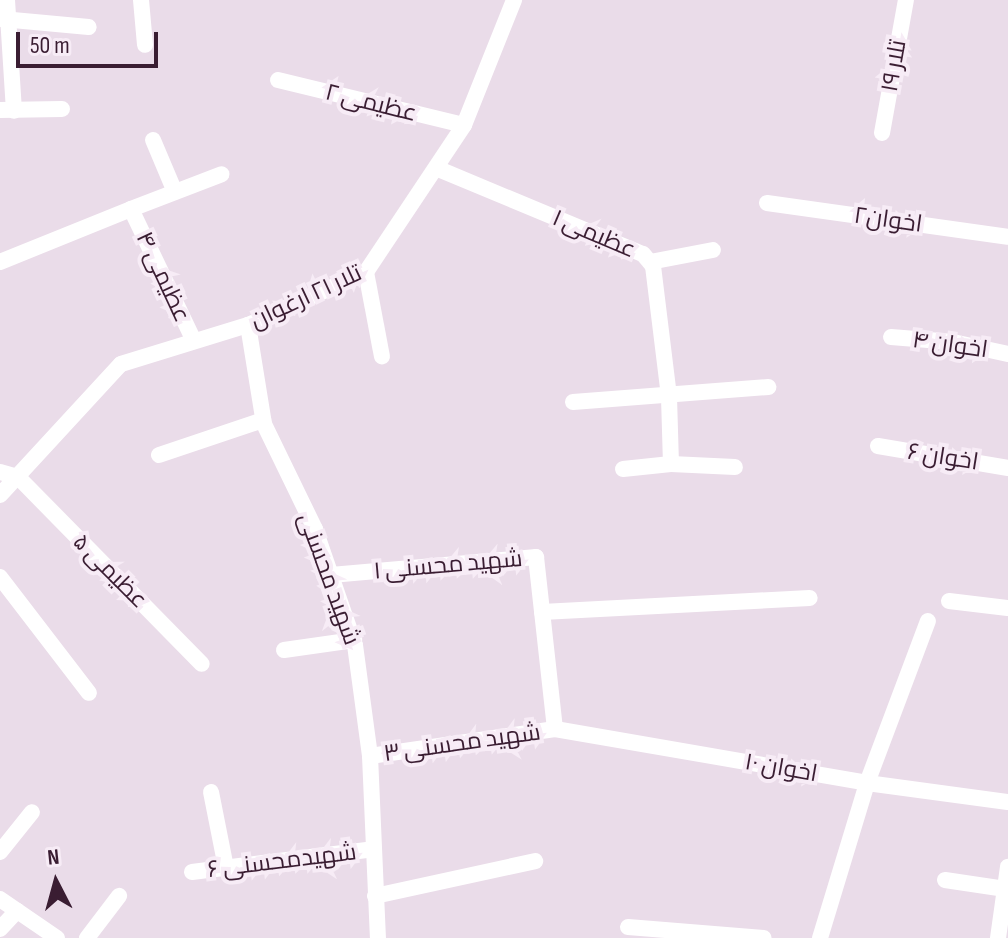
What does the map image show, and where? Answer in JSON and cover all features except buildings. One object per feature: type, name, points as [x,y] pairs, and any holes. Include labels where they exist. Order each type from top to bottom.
[{"type":"street","points":[[7,0],[7,111],[62,109]]},
{"type":"street","points":[[141,0],[145,45]]},
{"type":"street","name":"تلار ۲۱ ارغوان","points":[[0,495],[121,364],[248,325],[366,272],[464,125],[514,0]]},
{"type":"street","name":"تلار ۱۹","points":[[882,133],[906,0]]},
{"type":"street","points":[[5,20],[89,27]]},
{"type":"street","name":"عظیمی ۲","points":[[278,80],[464,125]]},
{"type":"street","points":[[153,140],[175,192]]},
{"type":"street","name":"عظیمی ۱","points":[[436,168],[643,254],[650,262],[669,397],[671,464]]},
{"type":"street","points":[[131,209],[222,174]]},
{"type":"street","name":"اخوان۲","points":[[767,203],[1008,237]]},
{"type":"street","name":"عظیمی ۴","points":[[0,262],[131,209],[194,341]]},
{"type":"street","points":[[650,262],[713,250]]},
{"type":"street","points":[[366,272],[382,357]]},
{"type":"street","name":"شهید محسنی","points":[[248,325],[263,420],[315,529],[354,640],[370,756],[378,938]]},
{"type":"street","name":"اخوان ۴","points":[[891,337],[953,342],[1008,354]]},
{"type":"street","points":[[573,402],[768,387]]},
{"type":"street","points":[[159,455],[263,420]]},
{"type":"street","name":"اخوان ۶","points":[[878,446],[1008,468]]},
{"type":"street","points":[[623,469],[671,464],[735,467]]},
{"type":"street","points":[[0,472],[18,477]]},
{"type":"street","name":"عظیمی ۵","points":[[18,477],[202,664]]},
{"type":"street","name":"شهید محسنی ۱","points":[[331,575],[536,557],[555,729]]},
{"type":"street","points":[[0,577],[89,693]]},
{"type":"street","points":[[542,612],[810,598]]},
{"type":"street","points":[[949,601],[1008,608]]},
{"type":"street","points":[[820,938],[867,783],[928,621]]},
{"type":"street","points":[[284,650],[354,640]]},
{"type":"street","name":"شهید محسنی ۳","points":[[370,756],[555,729]]},
{"type":"street","name":"اخوان ۱۰","points":[[555,729],[867,783],[1008,802]]},
{"type":"street","points":[[211,792],[226,868]]},
{"type":"street","points":[[0,852],[32,812]]},
{"type":"street","name":"شهیدمحسنی ۶","points":[[192,872],[373,849]]},
{"type":"street","points":[[375,896],[535,861]]},
{"type":"street","points":[[1002,929],[1008,867]]},
{"type":"street","points":[[945,880],[1005,889]]},
{"type":"street","points":[[87,938],[119,896]]},
{"type":"street","points":[[0,899],[57,938]]},
{"type":"street","points":[[0,929],[17,911]]},
{"type":"street","points":[[628,927],[764,938]]}]
